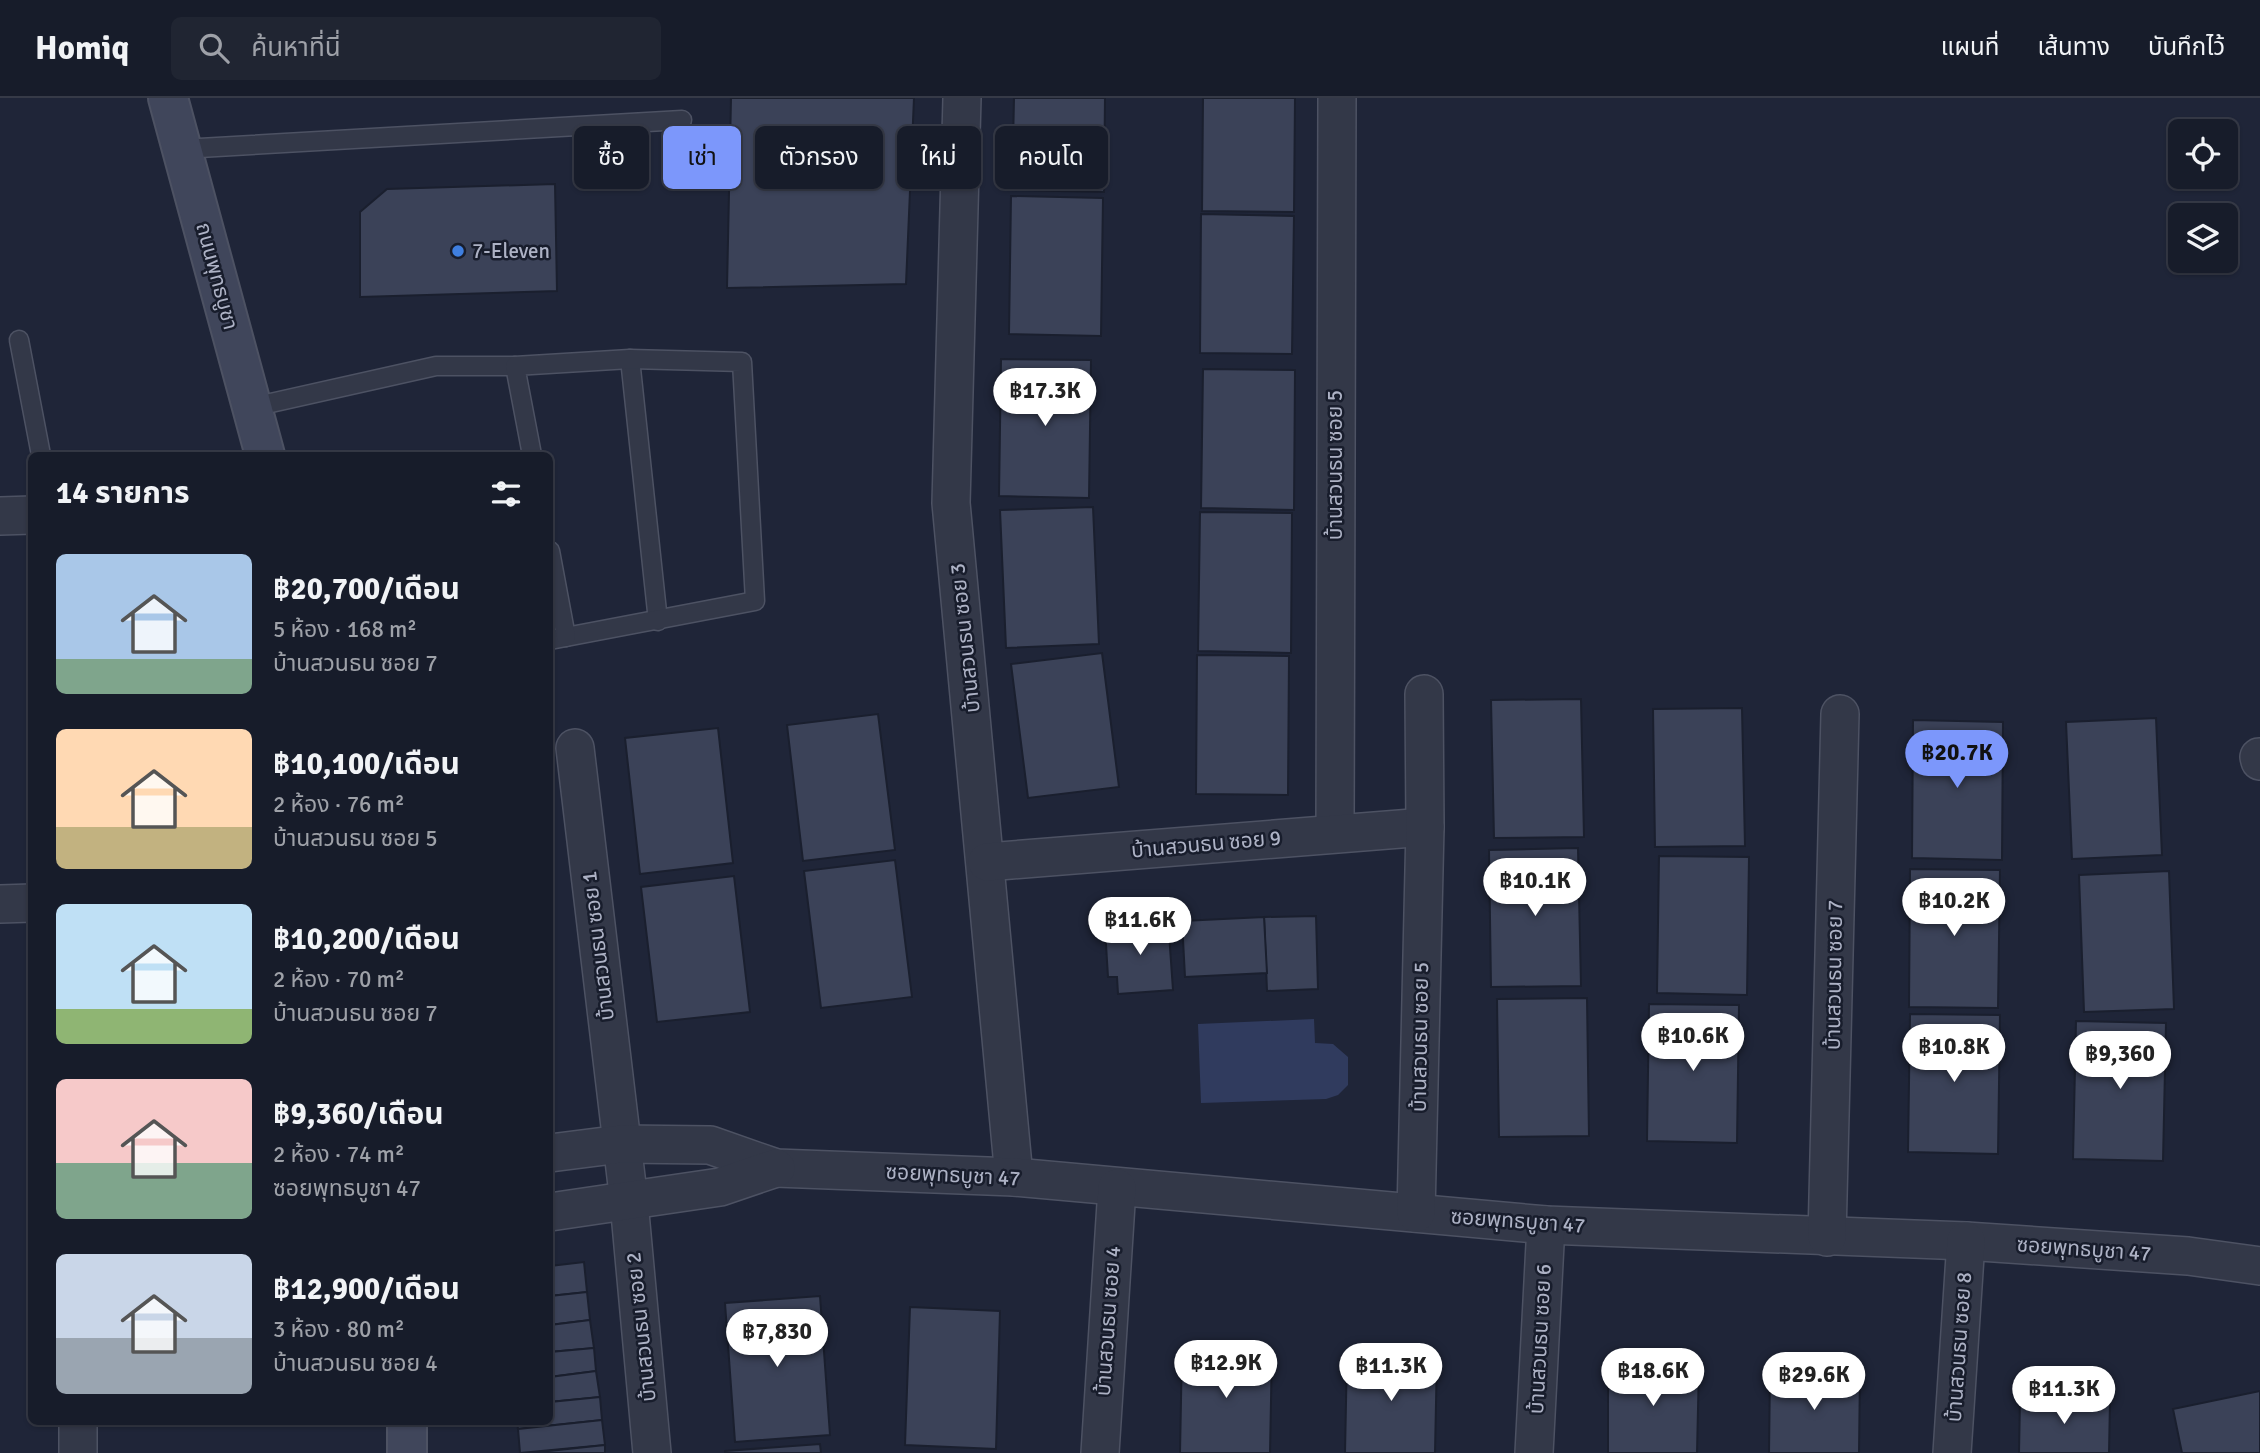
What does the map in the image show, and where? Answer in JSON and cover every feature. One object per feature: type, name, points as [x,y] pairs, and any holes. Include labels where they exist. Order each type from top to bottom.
[{"type":"main road","name":"ถนนพุทธบูชา","points":[[168,98],[264,452]]},
{"type":"main road","points":[[407,1425],[407,1453]]},
{"type":"street","name":"บ้านสวนธน ซอย 3","points":[[962,98],[951,503],[987,862],[1014,1177]]},
{"type":"street","name":"บ้านสวนธน ซอย 5","points":[[1335,833],[1337,98]]},
{"type":"street","points":[[0,516],[28,515]]},
{"type":"street","name":"บ้านสวนธน ซอย 5","points":[[1416,1213],[1425,828],[1424,694]]},
{"type":"street","name":"บ้านสวนธน ซอย 7","points":[[1828,1237],[1840,713]]},
{"type":"street","name":"บ้านสวนธน ซอย 1","points":[[575,748],[629,1202]]},
{"type":"street","name":"บ้านสวนธน ซอย 9","points":[[987,862],[1425,828]]},
{"type":"street","points":[[0,904],[28,903]]},
{"type":"street","name":"ซอยพุทธบูชา 47","points":[[553,1153],[621,1144],[710,1145],[776,1168],[1014,1177],[1546,1225],[1966,1241],[2188,1256],[2260,1266]]},
{"type":"street","name":"ซอยพุทธบูชา 47","points":[[553,1212],[719,1187],[776,1168]]},
{"type":"street","name":"บ้านสวนธน ซอย 4","points":[[1100,1453],[1117,1188]]},
{"type":"street","name":"บ้านสวนธน ซอย 2","points":[[629,1202],[652,1453]]},
{"type":"street","name":"บ้านสวนธน ซอย 6","points":[[1534,1453],[1546,1225]]},
{"type":"street","name":"บ้านสวนธน ซอย 8","points":[[1952,1453],[1966,1241]]},
{"type":"street","points":[[78,1425],[78,1453]]},
{"type":"lane","points":[[182,149],[682,120]]},
{"type":"lane","points":[[19,340],[40,452]]},
{"type":"lane","points":[[253,407],[436,366],[515,366],[630,359],[742,362],[755,601],[558,639],[553,584]]},
{"type":"lane","points":[[630,359],[658,621]]},
{"type":"lane","points":[[515,366],[530,452]]},
{"type":"water","points":[[1314,1019],[1315,1043],[1333,1044],[1348,1057],[1348,1085],[1338,1095],[1326,1099],[1201,1103],[1198,1024]]},
{"type":"building","points":[[731,98],[914,98],[913,126],[897,126],[897,189],[910,189],[906,284],[727,288],[729,189],[741,189],[741,126],[730,126]]},
{"type":"building","points":[[1014,98],[1105,98],[1105,126],[1013,126]]},
{"type":"building","points":[[1203,98],[1295,98],[1294,212],[1202,211]]},
{"type":"building","name":"7-Eleven","points":[[555,184],[557,291],[360,297],[360,212],[387,189]]},
{"type":"building","points":[[1012,189],[1104,189],[1104,192]]},
{"type":"building","points":[[1011,196],[1103,198],[1101,336],[1009,334]]},
{"type":"building","points":[[1201,214],[1294,216],[1292,354],[1200,353]]},
{"type":"building","points":[[1001,359],[1091,360],[1089,498],[999,496]]},
{"type":"building","points":[[1203,369],[1295,370],[1294,510],[1201,508]]},
{"type":"building","points":[[1093,507],[1099,644],[1006,648],[1000,510]]},
{"type":"building","points":[[1200,512],[1292,513],[1291,653],[1198,651]]},
{"type":"building","points":[[1102,653],[1119,787],[1028,798],[1011,664]]},
{"type":"building","points":[[1197,655],[1289,656],[1288,795],[1196,794]]},
{"type":"building","points":[[1581,699],[1584,837],[1494,838],[1491,700]]},
{"type":"building","points":[[1742,708],[1745,846],[1655,847],[1653,709]]},
{"type":"building","points":[[878,714],[895,850],[803,861],[787,725]]},
{"type":"building","points":[[2156,718],[2162,855],[2072,859],[2066,722]]},
{"type":"building","points":[[1913,720],[2003,722],[2002,860],[1912,858]]},
{"type":"building","points":[[718,728],[733,863],[640,874],[625,738]]},
{"type":"building","points":[[1578,848],[1581,986],[1491,987],[1489,850]]},
{"type":"building","points":[[1659,856],[1749,857],[1747,995],[1657,993]]},
{"type":"building","points":[[895,860],[912,997],[821,1008],[804,871]]},
{"type":"building","points":[[1910,869],[2000,870],[1998,1008],[1909,1007]]},
{"type":"building","points":[[2169,871],[2174,1009],[2084,1012],[2079,875]]},
{"type":"building","points":[[734,876],[750,1012],[657,1022],[641,887]]},
{"type":"building","points":[[1316,916],[1318,989],[1267,991],[1264,917]]},
{"type":"building","points":[[1264,917],[1267,973],[1185,977],[1182,921]]},
{"type":"building","points":[[1168,919],[1173,990],[1118,994],[1117,977],[1108,977],[1105,928],[1139,925],[1138,921]]},
{"type":"building","points":[[1587,998],[1589,1136],[1499,1137],[1497,999]]},
{"type":"building","points":[[1649,1004],[1739,1005],[1737,1143],[1647,1141]]},
{"type":"building","points":[[1910,1014],[2000,1015],[1998,1154],[1908,1152]]},
{"type":"building","points":[[2076,1021],[2166,1023],[2163,1161],[2073,1159]]},
{"type":"building","points":[[584,1262],[587,1292],[553,1296],[553,1266]]},
{"type":"building","points":[[587,1292],[590,1320],[553,1325],[553,1296]]},
{"type":"building","points":[[820,1296],[830,1435],[735,1442],[725,1303]]},
{"type":"building","points":[[910,1307],[1000,1311],[996,1449],[905,1445]]},
{"type":"building","points":[[590,1320],[594,1348],[553,1352],[553,1325]]},
{"type":"building","points":[[1182,1347],[1272,1349],[1270,1453],[1180,1453]]},
{"type":"building","points":[[594,1348],[596,1371],[553,1377],[553,1352]]},
{"type":"building","points":[[1347,1352],[1437,1354],[1435,1453],[1345,1453]]},
{"type":"building","points":[[1608,1363],[1699,1365],[1697,1453],[1608,1453]]},
{"type":"building","points":[[596,1371],[600,1397],[553,1402],[553,1377]]},
{"type":"building","points":[[1770,1371],[1860,1372],[1859,1453],[1769,1453]]},
{"type":"building","points":[[2260,1391],[2260,1453],[2182,1453],[2173,1409]]},
{"type":"building","points":[[600,1397],[602,1420],[518,1429],[518,1425],[553,1425],[553,1402]]},
{"type":"building","points":[[2020,1399],[2110,1401],[2109,1453],[2019,1453]]},
{"type":"building","points":[[602,1420],[605,1445],[520,1453],[518,1429]]},
{"type":"building","points":[[820,1444],[821,1453],[725,1453],[725,1451]]},
{"type":"building","points":[[605,1445],[605,1453],[530,1453]]},
{"type":"place","name":"7-Eleven","points":[[458,251]]}]
